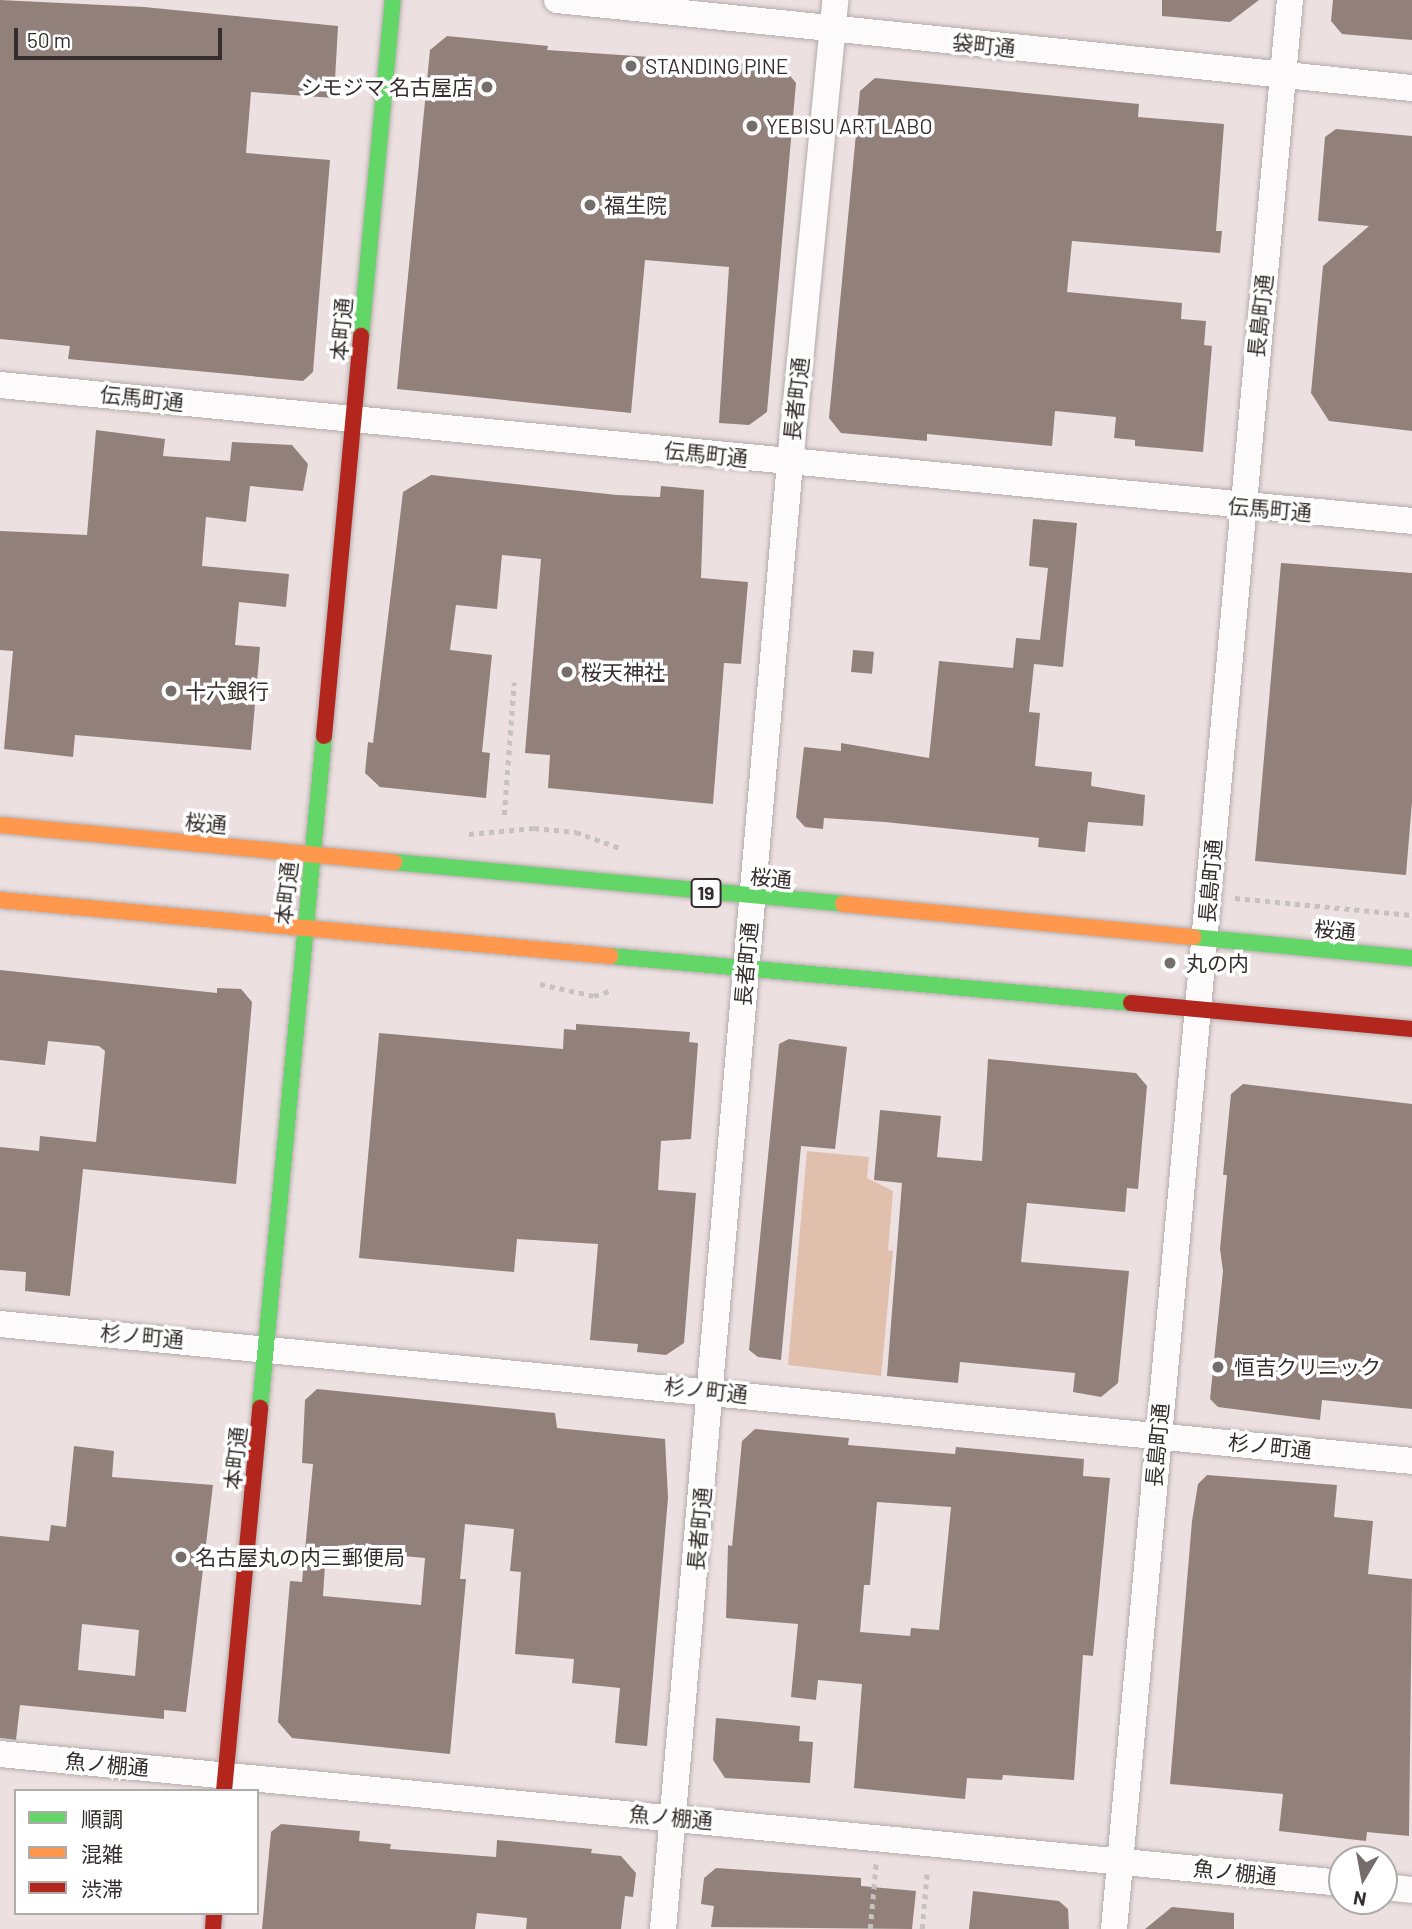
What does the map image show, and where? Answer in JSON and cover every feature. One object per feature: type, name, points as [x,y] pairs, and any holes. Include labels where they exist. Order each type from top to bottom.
[{"type":"main road","name":"本町通","points":[[225,1783],[267,1348],[303,927],[393,0]]},
{"type":"main road","name":"桜通","points":[[0,825],[1412,958]]},
{"type":"main road","points":[[0,900],[1412,1029]]},
{"type":"street","name":"袋町通","points":[[556,0],[1412,88]]},
{"type":"street","name":"長者町通","points":[[663,1929],[712,1390],[790,463],[835,0]]},
{"type":"street","name":"長島町通","points":[[1114,1929],[1199,1009],[1241,506],[1290,0]]},
{"type":"street","name":"伝馬町通","points":[[0,385],[1412,521]]},
{"type":"street","name":"杉ノ町通","points":[[0,1324],[712,1390],[1412,1461]]},
{"type":"street","name":"魚ノ棚通","points":[[0,1754],[225,1783],[672,1817],[1328,1882]]},
{"type":"path","points":[[504,815],[514,682]]},
{"type":"path","points":[[870,1929],[879,1837]]},
{"type":"path","points":[[922,1929],[927,1873]]},
{"type":"shaded area","points":[[807,1151],[869,1157],[867,1178],[893,1191],[888,1250],[893,1251],[881,1376],[788,1365]]},
{"type":"building","points":[[0,0],[144,7],[338,26],[334,98],[251,92],[246,153],[330,160],[313,372],[303,381],[68,359],[70,346],[0,339]]},
{"type":"building","points":[[1162,0],[1259,0],[1230,22],[1162,16]]},
{"type":"building","points":[[1333,0],[1412,0],[1412,40],[1342,34],[1331,21]]},
{"type":"building","points":[[447,36],[548,46],[547,50],[782,66],[796,83],[767,412],[749,425],[719,423],[729,267],[645,260],[631,413],[397,389],[430,50]]},
{"type":"building","points":[[875,78],[1139,104],[1138,117],[1224,124],[1216,231],[1222,231],[1220,253],[1072,241],[1067,292],[1182,303],[1181,319],[1206,321],[1204,345],[1212,346],[1203,452],[1135,446],[1135,440],[1114,438],[1116,417],[1055,411],[1052,446],[927,434],[927,441],[841,433],[829,418],[860,91]]},
{"type":"building","points":[[1336,129],[1412,136],[1412,431],[1329,421],[1311,393],[1323,266],[1369,226],[1318,221],[1325,137]]},
{"type":"building","points":[[96,430],[165,439],[163,456],[230,461],[232,442],[292,445],[308,464],[303,491],[250,486],[246,522],[206,517],[202,566],[289,574],[286,607],[239,602],[235,645],[260,647],[251,750],[75,735],[73,757],[4,749],[13,651],[0,650],[0,531],[87,535]]},
{"type":"building","points":[[431,475],[617,495],[660,497],[661,486],[704,490],[701,578],[748,582],[741,664],[724,663],[713,804],[548,788],[550,755],[525,753],[541,559],[502,555],[497,609],[456,605],[450,650],[492,655],[482,752],[490,753],[486,798],[380,787],[365,773],[368,742],[373,743],[403,492]]},
{"type":"building","points":[[1033,519],[1077,523],[1063,667],[1034,664],[1029,712],[1040,713],[1035,766],[1092,772],[1091,786],[1145,795],[1143,826],[1088,822],[1085,852],[1038,847],[1039,838],[885,822],[824,818],[823,829],[805,827],[796,817],[804,747],[841,751],[841,743],[929,758],[939,661],[1013,668],[1016,638],[1040,640],[1048,568],[1029,566]]},
{"type":"building","points":[[1281,563],[1412,573],[1412,802],[1406,875],[1255,861]]},
{"type":"building","points":[[853,650],[874,652],[872,674],[851,672]]},
{"type":"building","points":[[0,970],[217,993],[217,988],[241,989],[252,1002],[236,1184],[83,1169],[70,1296],[25,1291],[26,1272],[0,1270],[0,1147],[39,1151],[40,1136],[96,1142],[105,1051],[99,1046],[48,1041],[45,1065],[0,1060]]},
{"type":"building","points":[[576,1024],[690,1032],[689,1042],[698,1043],[691,1139],[661,1141],[658,1190],[696,1193],[684,1343],[666,1355],[637,1352],[638,1344],[590,1340],[598,1244],[517,1239],[514,1272],[359,1258],[379,1033],[563,1049],[564,1029],[576,1030]]},
{"type":"building","points":[[789,1039],[847,1047],[835,1149],[801,1146],[781,1360],[758,1357],[749,1350],[779,1044]]},
{"type":"building","points":[[988,1059],[1136,1073],[1147,1086],[1138,1189],[1127,1188],[1125,1212],[1027,1203],[1021,1262],[1129,1271],[1118,1383],[1101,1397],[1073,1392],[1075,1373],[960,1362],[958,1383],[887,1376],[902,1183],[874,1180],[880,1110],[941,1116],[937,1157],[982,1161]]},
{"type":"building","points":[[1243,1084],[1412,1104],[1412,1409],[1322,1400],[1320,1420],[1218,1407],[1210,1399],[1223,1271],[1220,1249],[1227,1175],[1223,1175],[1231,1094]]},
{"type":"building","points":[[317,1389],[555,1413],[557,1428],[665,1439],[668,1498],[647,1746],[615,1743],[620,1688],[572,1683],[574,1659],[515,1654],[521,1572],[510,1571],[514,1529],[465,1524],[460,1579],[466,1579],[450,1754],[292,1738],[278,1722],[290,1581],[302,1582],[313,1464],[302,1463],[305,1400]],"holes":[[[326,1549],[425,1558],[421,1605],[323,1596]]]},
{"type":"building","points":[[755,1429],[849,1438],[848,1445],[955,1454],[956,1447],[1084,1459],[1083,1476],[1110,1478],[1093,1656],[1083,1655],[1074,1780],[1003,1775],[1002,1780],[967,1778],[965,1799],[854,1788],[862,1684],[818,1680],[816,1700],[791,1697],[798,1624],[726,1618],[728,1545],[732,1546],[742,1441]],"holes":[[[877,1502],[951,1507],[939,1630],[911,1628],[910,1636],[860,1632],[864,1585],[870,1585]]]},
{"type":"building","points":[[74,1446],[114,1451],[112,1477],[213,1485],[186,1712],[164,1710],[164,1719],[20,1705],[16,1740],[0,1738],[0,1536],[49,1541],[51,1525],[66,1527]],"holes":[[[82,1624],[139,1630],[135,1676],[78,1670]]]},
{"type":"building","points":[[1207,1475],[1337,1485],[1334,1517],[1373,1521],[1368,1574],[1412,1579],[1409,1836],[1367,1832],[1366,1841],[1279,1831],[1283,1794],[1170,1784],[1192,1521],[1198,1484]]},
{"type":"building","points":[[716,1718],[800,1726],[799,1741],[813,1742],[810,1783],[725,1778],[713,1760]]},
{"type":"building","points":[[281,1824],[360,1831],[359,1841],[391,1844],[390,1849],[496,1857],[497,1840],[592,1849],[591,1853],[621,1856],[636,1873],[633,1897],[625,1896],[621,1929],[526,1929],[527,1918],[477,1913],[475,1929],[262,1929],[271,1832]]},
{"type":"building","points":[[716,1868],[861,1878],[861,1886],[916,1891],[912,1929],[711,1927],[714,1906],[701,1904],[704,1878]]},
{"type":"building","points":[[973,1891],[1059,1901],[1068,1909],[1069,1929],[969,1929]]},
{"type":"building","points":[[1172,1907],[1234,1913],[1234,1929],[1145,1929]]},
{"type":"traffic: fast","points":[[361,336],[393,0]]},
{"type":"traffic: fast","points":[[260,1408],[324,736]]},
{"type":"traffic: fast","points":[[394,862],[843,904]]},
{"type":"traffic: fast","points":[[1193,937],[1412,958]]},
{"type":"traffic: fast","points":[[610,956],[1131,1003]]},
{"type":"traffic: slow","points":[[0,825],[394,862]]},
{"type":"traffic: slow","points":[[0,900],[610,956]]},
{"type":"traffic: slow","points":[[843,904],[1193,937]]},
{"type":"traffic: jam","points":[[324,736],[361,336]]},
{"type":"traffic: jam","points":[[1131,1003],[1412,1029]]},
{"type":"traffic: jam","points":[[224,1789],[260,1408]]},
{"type":"traffic: jam","points":[[213,1929],[214,1915]]},
{"type":"place","name":"STANDING PINE","points":[[631,66]]},
{"type":"place","name":"シモジマ 名古屋店","points":[[487,87]]},
{"type":"place","name":"YEBISU ART LABO","points":[[752,126]]},
{"type":"place","name":"福生院","points":[[590,205]]},
{"type":"place","name":"桜天神社","points":[[567,672]]},
{"type":"place","name":"十六銀行","points":[[171,691]]},
{"type":"place","name":"丸の内","points":[[1170,963]]},
{"type":"place","name":"恒吉クリニック","points":[[1218,1367]]},
{"type":"place","name":"名古屋丸の内三郵便局","points":[[181,1557]]}]
